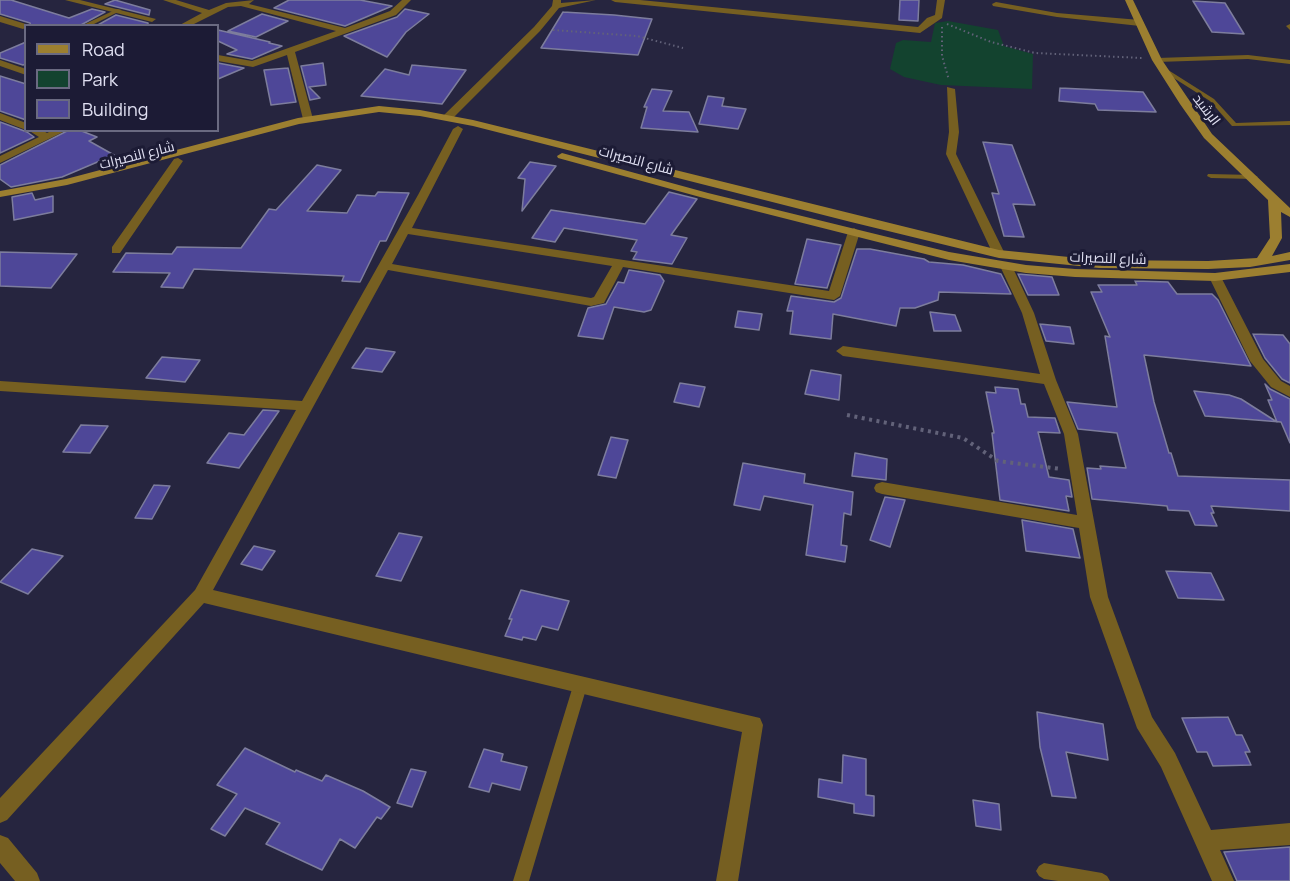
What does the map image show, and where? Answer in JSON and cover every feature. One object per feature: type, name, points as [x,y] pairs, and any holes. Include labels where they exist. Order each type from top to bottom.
[{"type":"main road","name":"الرشيد","points":[[1129,0],[1160,64],[1183,102],[1208,136],[1290,213]]},
{"type":"main road","name":"شارع النصيرات","points":[[0,194],[67,182],[308,119],[340,113],[379,110],[420,112],[452,123],[949,256],[1099,264],[1290,268]]},
{"type":"main road","name":"شارع النصيرات","points":[[0,202],[66,189],[309,127],[361,120],[394,120],[452,123],[1002,260],[1075,273],[1215,277],[1265,266],[1290,256]]},
{"type":"main road","points":[[1265,266],[1276,238],[1274,199]]},
{"type":"main road","name":"شارع النصيرات","points":[[1265,266],[1290,275]]},
{"type":"street","points":[[69,0],[152,19]]},
{"type":"street","points":[[91,6],[105,0]]},
{"type":"street","points":[[167,0],[210,13]]},
{"type":"street","points":[[241,4],[250,0]]},
{"type":"street","points":[[219,58],[253,64],[393,13],[407,0]]},
{"type":"street","points":[[0,813],[201,595],[404,230],[452,123],[557,3],[592,0]]},
{"type":"street","points":[[615,0],[772,11],[920,30],[930,20],[941,20],[941,0]]},
{"type":"street","points":[[186,24],[226,5],[241,4],[345,30]]},
{"type":"street","points":[[996,4],[1057,15],[1140,23]]},
{"type":"street","points":[[0,19],[24,26]]},
{"type":"street","points":[[290,50],[308,119]]},
{"type":"street","points":[[0,63],[24,71]]},
{"type":"street","points":[[950,89],[954,132],[951,154],[1028,313],[1049,380],[1071,434],[1099,597],[1144,722],[1168,760],[1222,881]]},
{"type":"street","points":[[0,116],[24,126]]},
{"type":"street","points":[[37,132],[47,137]]},
{"type":"street","points":[[0,160],[58,132]]},
{"type":"street","points":[[116,250],[178,160]]},
{"type":"street","points":[[404,230],[834,296],[854,232]]},
{"type":"street","points":[[384,266],[591,302],[599,300],[619,264]]},
{"type":"street","points":[[1215,277],[1257,361],[1276,384],[1290,392]]},
{"type":"street","points":[[843,351],[1049,380]]},
{"type":"street","points":[[0,386],[307,406]]},
{"type":"street","points":[[882,488],[1087,523]]},
{"type":"street","points":[[201,595],[753,725],[728,881]]},
{"type":"street","points":[[1203,841],[1290,834]]},
{"type":"street","points":[[0,846],[29,881]]},
{"type":"lane","points":[[88,24],[119,10]]},
{"type":"lane","points":[[1160,64],[1248,57],[1290,62]]},
{"type":"lane","points":[[1160,64],[1212,100],[1234,125],[1290,123]]},
{"type":"lane","points":[[1211,176],[1254,177]]},
{"type":"lane","points":[[521,881],[580,686]]},
{"type":"lane","points":[[1044,871],[1102,881]]},
{"type":"path","points":[[950,89],[951,83],[942,56],[941,20],[998,44],[1035,53],[1131,57],[1160,64]]},
{"type":"path","points":[[537,28],[637,36],[683,48]]},
{"type":"path","points":[[847,416],[963,438],[998,461],[1076,471]]},
{"type":"green space","points":[[948,21],[998,30],[1004,46],[1033,54],[1032,89],[941,85],[904,77],[890,69],[896,43],[903,40],[931,42],[935,23]]},
{"type":"building","points":[[0,0],[11,0],[69,18],[92,9],[105,12],[83,24],[30,24],[0,14]]},
{"type":"building","points":[[115,0],[150,10],[149,15],[105,4]]},
{"type":"building","points":[[289,0],[360,0],[392,6],[345,26],[274,8]]},
{"type":"building","points":[[900,0],[919,0],[918,21],[899,20]]},
{"type":"building","points":[[1193,1],[1225,3],[1244,34],[1212,32]]},
{"type":"building","points":[[405,9],[429,14],[406,32],[387,57],[344,36],[397,17]]},
{"type":"building","points":[[563,12],[652,19],[638,55],[541,48]]},
{"type":"building","points":[[262,14],[288,21],[256,37],[228,31]]},
{"type":"building","points":[[116,15],[148,23],[148,24],[100,24]]},
{"type":"building","points":[[219,30],[282,46],[252,59],[227,54],[237,50],[219,41]]},
{"type":"building","points":[[24,43],[24,65],[0,58],[0,53]]},
{"type":"building","points":[[219,63],[244,68],[219,79]]},
{"type":"building","points":[[323,63],[326,85],[309,87],[320,98],[310,100],[301,66]]},
{"type":"building","points":[[412,65],[466,70],[442,104],[361,96],[385,69],[409,75]]},
{"type":"building","points":[[288,68],[296,102],[271,105],[264,70]]},
{"type":"building","points":[[0,76],[24,83],[24,119],[0,111]]},
{"type":"building","points":[[1060,88],[1143,92],[1156,112],[1098,110],[1095,104],[1059,101]]},
{"type":"building","points":[[652,89],[672,91],[663,111],[689,112],[698,132],[641,128],[647,107],[644,107]]},
{"type":"building","points":[[708,96],[724,98],[722,106],[746,109],[738,129],[699,124]]},
{"type":"building","points":[[0,122],[34,137],[0,153]]},
{"type":"building","points":[[65,132],[84,132],[97,137],[89,141],[114,155],[62,177],[11,187],[0,179],[0,165]]},
{"type":"building","points":[[983,142],[1012,145],[1035,205],[1013,204],[1024,237],[1004,236],[992,193],[999,194]]},
{"type":"building","points":[[530,162],[556,166],[522,211],[525,179],[518,178]]},
{"type":"building","points":[[317,165],[341,170],[307,211],[347,213],[357,195],[375,196],[378,192],[409,193],[386,241],[380,241],[360,282],[342,281],[344,276],[194,269],[183,288],[161,287],[170,273],[113,272],[126,253],[172,254],[177,247],[241,248],[269,209],[276,210]]},
{"type":"building","points":[[669,192],[697,199],[671,235],[687,238],[672,264],[633,259],[637,252],[631,251],[637,240],[564,228],[555,242],[532,238],[551,210],[645,224]]},
{"type":"building","points":[[32,193],[35,200],[53,196],[53,212],[14,220],[12,197]]},
{"type":"building","points":[[807,239],[841,245],[827,288],[795,284]]},
{"type":"building","points":[[857,249],[870,249],[924,259],[929,262],[963,265],[1001,274],[1011,294],[939,292],[938,300],[915,308],[900,308],[896,326],[833,314],[831,339],[790,334],[793,311],[787,311],[791,296],[834,302],[841,298]]},
{"type":"building","points":[[0,252],[77,254],[51,288],[0,286]]},
{"type":"building","points":[[629,270],[660,275],[664,281],[651,310],[644,312],[614,307],[603,339],[578,336],[588,308],[606,304],[618,282],[624,283]]},
{"type":"building","points":[[1018,274],[1052,277],[1059,295],[1028,295]]},
{"type":"building","points":[[1135,281],[1168,282],[1177,294],[1212,294],[1218,300],[1251,366],[1144,355],[1154,402],[1178,476],[1290,480],[1290,511],[1211,506],[1214,513],[1211,513],[1217,526],[1195,525],[1189,511],[1168,510],[1167,506],[1092,499],[1087,468],[1101,469],[1100,466],[1126,468],[1117,433],[1078,429],[1067,402],[1117,407],[1105,336],[1110,337],[1091,292],[1102,292],[1098,285],[1137,285]]},
{"type":"building","points":[[738,311],[762,314],[759,330],[735,327]]},
{"type":"building","points":[[930,312],[955,315],[961,331],[934,331]]},
{"type":"building","points":[[1040,324],[1070,327],[1074,344],[1046,341]]},
{"type":"building","points":[[1253,334],[1283,335],[1290,344],[1290,383],[1282,379],[1265,358]]},
{"type":"building","points":[[366,348],[395,352],[382,372],[352,368]]},
{"type":"building","points":[[162,357],[200,360],[185,382],[146,378]]},
{"type":"building","points":[[811,370],[841,375],[839,400],[805,394]]},
{"type":"building","points":[[680,383],[705,387],[699,407],[674,402]]},
{"type":"building","points":[[1265,384],[1290,399],[1290,443],[1281,422],[1277,422],[1268,400],[1272,400]]},
{"type":"building","points":[[995,387],[1018,389],[1021,404],[1025,404],[1028,417],[1055,418],[1060,433],[1038,432],[1049,477],[1069,480],[1072,497],[1066,496],[1069,511],[1000,500],[992,433],[994,433],[986,392],[996,393]]},
{"type":"building","points":[[1194,391],[1229,395],[1241,399],[1276,422],[1205,416]]},
{"type":"building","points":[[263,410],[279,411],[239,468],[207,463],[229,433],[244,435]]},
{"type":"building","points":[[81,425],[108,426],[90,453],[63,452]]},
{"type":"building","points":[[611,437],[628,440],[616,478],[598,475]]},
{"type":"building","points":[[855,453],[887,459],[886,480],[852,476]]},
{"type":"building","points":[[743,463],[805,474],[804,483],[853,492],[851,515],[844,513],[841,545],[847,546],[845,562],[806,555],[813,505],[764,496],[760,510],[734,505]]},
{"type":"building","points":[[154,485],[170,486],[152,519],[135,518]]},
{"type":"building","points":[[885,497],[905,500],[890,547],[870,540]]},
{"type":"building","points":[[1022,520],[1073,529],[1080,558],[1026,551]]},
{"type":"building","points":[[399,533],[422,537],[401,581],[376,576]]},
{"type":"building","points":[[254,546],[275,551],[262,570],[241,564]]},
{"type":"building","points":[[32,549],[63,556],[28,594],[0,582]]},
{"type":"building","points":[[1166,571],[1211,573],[1224,600],[1178,598]]},
{"type":"building","points":[[521,590],[569,601],[558,630],[542,626],[536,640],[505,636],[512,619],[509,619]]},
{"type":"building","points":[[1037,712],[1103,724],[1108,760],[1066,752],[1076,798],[1052,796],[1040,747]]},
{"type":"building","points":[[1228,717],[1236,735],[1242,735],[1250,752],[1245,752],[1251,765],[1213,766],[1207,752],[1197,752],[1182,718]]},
{"type":"building","points":[[245,748],[295,772],[296,770],[322,781],[326,775],[363,791],[390,807],[381,819],[377,817],[355,848],[340,839],[322,870],[266,844],[280,823],[245,808],[225,836],[211,829],[237,794],[217,785]]},
{"type":"building","points":[[484,749],[503,754],[501,761],[527,767],[520,790],[492,783],[489,792],[469,787]]},
{"type":"building","points":[[843,755],[866,759],[866,795],[874,796],[874,816],[854,813],[854,804],[818,797],[819,779],[842,783]]},
{"type":"building","points":[[411,769],[426,772],[412,807],[397,803]]},
{"type":"building","points":[[973,800],[999,804],[1001,830],[976,826]]},
{"type":"building","points":[[1290,847],[1290,881],[1237,881],[1224,852]]}]
